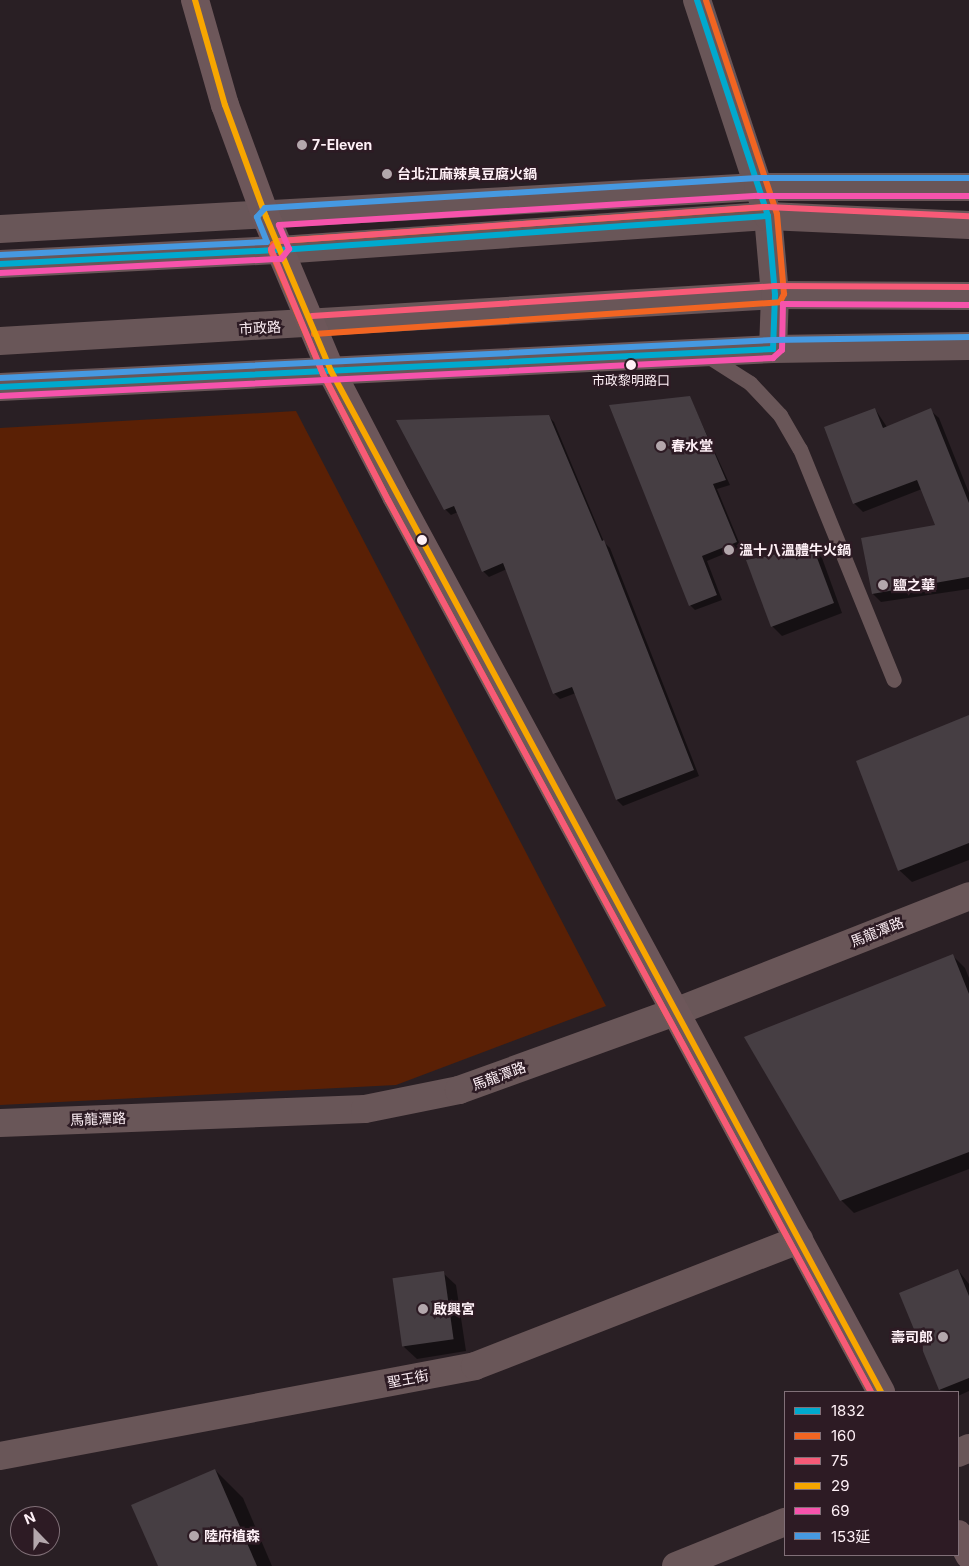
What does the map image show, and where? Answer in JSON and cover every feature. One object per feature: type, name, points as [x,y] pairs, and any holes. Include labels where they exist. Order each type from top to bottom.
[{"type":"main road","points":[[195,0],[225,105],[266,216],[331,371],[400,505],[880,1391]]},
{"type":"main road","points":[[959,1536],[969,1555]]},
{"type":"street","points":[[697,0],[768,216],[774,295],[773,349]]},
{"type":"street","points":[[0,229],[266,216],[758,187],[969,187]]},
{"type":"street","points":[[0,264],[280,250],[768,216],[969,225]]},
{"type":"street","name":"市政路","points":[[0,341],[313,325],[774,295],[969,296]]},
{"type":"street","points":[[0,387],[773,349],[969,346]]},
{"type":"street","name":"馬龍潭路","points":[[0,1122],[365,1109],[460,1090],[675,1012],[969,896]]},
{"type":"street","name":"聖王街","points":[[0,1456],[475,1366],[799,1240]]},
{"type":"street","points":[[676,1566],[784,1522]]},
{"type":"lane","points":[[703,353],[750,383],[780,415],[800,449],[894,680]]},
{"type":"shaded area","points":[[296,411],[606,1006],[396,1085],[0,1105],[0,428]]},
{"type":"building","points":[[690,396],[726,480],[713,484],[737,542],[702,556],[717,595],[689,606],[609,405]]},
{"type":"building","points":[[875,408],[883,428],[931,408],[969,503],[969,577],[872,594],[861,538],[935,525],[917,480],[853,504],[824,427]]},
{"type":"building","points":[[549,415],[602,541],[604,540],[694,770],[616,800],[572,687],[553,694],[503,563],[482,572],[454,506],[444,510],[396,420]]},
{"type":"building","points":[[813,547],[834,603],[771,627],[746,560]]},
{"type":"building","points":[[969,715],[969,843],[898,871],[856,761]]},
{"type":"building","points":[[953,954],[969,994],[969,1152],[840,1201],[744,1037]]},
{"type":"building","name":"壽司郎","points":[[958,1269],[969,1296],[969,1378],[939,1390],[899,1293]]},
{"type":"building","name":"啟興宮","points":[[444,1271],[454,1339],[402,1347],[393,1278]]},
{"type":"building","name":"陸府植森","points":[[215,1469],[257,1566],[158,1566],[131,1505]]},
{"type":"transit line","name":"29","points":[[195,0],[225,105],[266,217],[331,371],[880,1391]]},
{"type":"transit line","name":"1832","points":[[697,0],[768,216],[775,295],[773,349]]},
{"type":"transit line","name":"160","points":[[314,334],[780,302],[784,294],[777,214],[706,0]]},
{"type":"transit line","name":"153延","points":[[0,255],[267,242],[257,217],[265,208],[757,178],[969,178]]},
{"type":"transit line","name":"69","points":[[0,273],[281,259],[289,249],[279,225],[758,196],[969,196]]},
{"type":"transit line","name":"160","points":[[767,207],[279,241],[273,244],[271,251],[323,374],[388,500],[870,1391]]},
{"type":"transit line","name":"75","points":[[870,1391],[388,500],[323,374],[271,249],[279,241],[767,207],[969,216]]},
{"type":"transit line","name":"1832","points":[[0,264],[280,250],[768,216]]},
{"type":"transit line","name":"75","points":[[312,316],[774,286],[969,287]]},
{"type":"transit line","name":"69","points":[[0,396],[773,358],[782,350],[783,304],[969,305]]},
{"type":"transit line","name":"153延","points":[[0,378],[773,340],[969,337]]},
{"type":"transit line","name":"1832","points":[[0,387],[773,349]]},
{"type":"place","name":"7-Eleven","points":[[302,145]]},
{"type":"place","name":"台北江麻辣臭豆腐火鍋","points":[[387,174]]},
{"type":"place","name":"市政黎明路口","points":[[631,365]]},
{"type":"place","name":"春水堂","points":[[661,446]]},
{"type":"place","name":"溫十八溫體牛火鍋","points":[[729,550]]},
{"type":"place","name":"鹽之華","points":[[883,585]]},
{"type":"place","name":"啟興宮","points":[[423,1309]]},
{"type":"place","name":"壽司郎","points":[[943,1337]]},
{"type":"place","name":"陸府植森","points":[[194,1536]]}]
